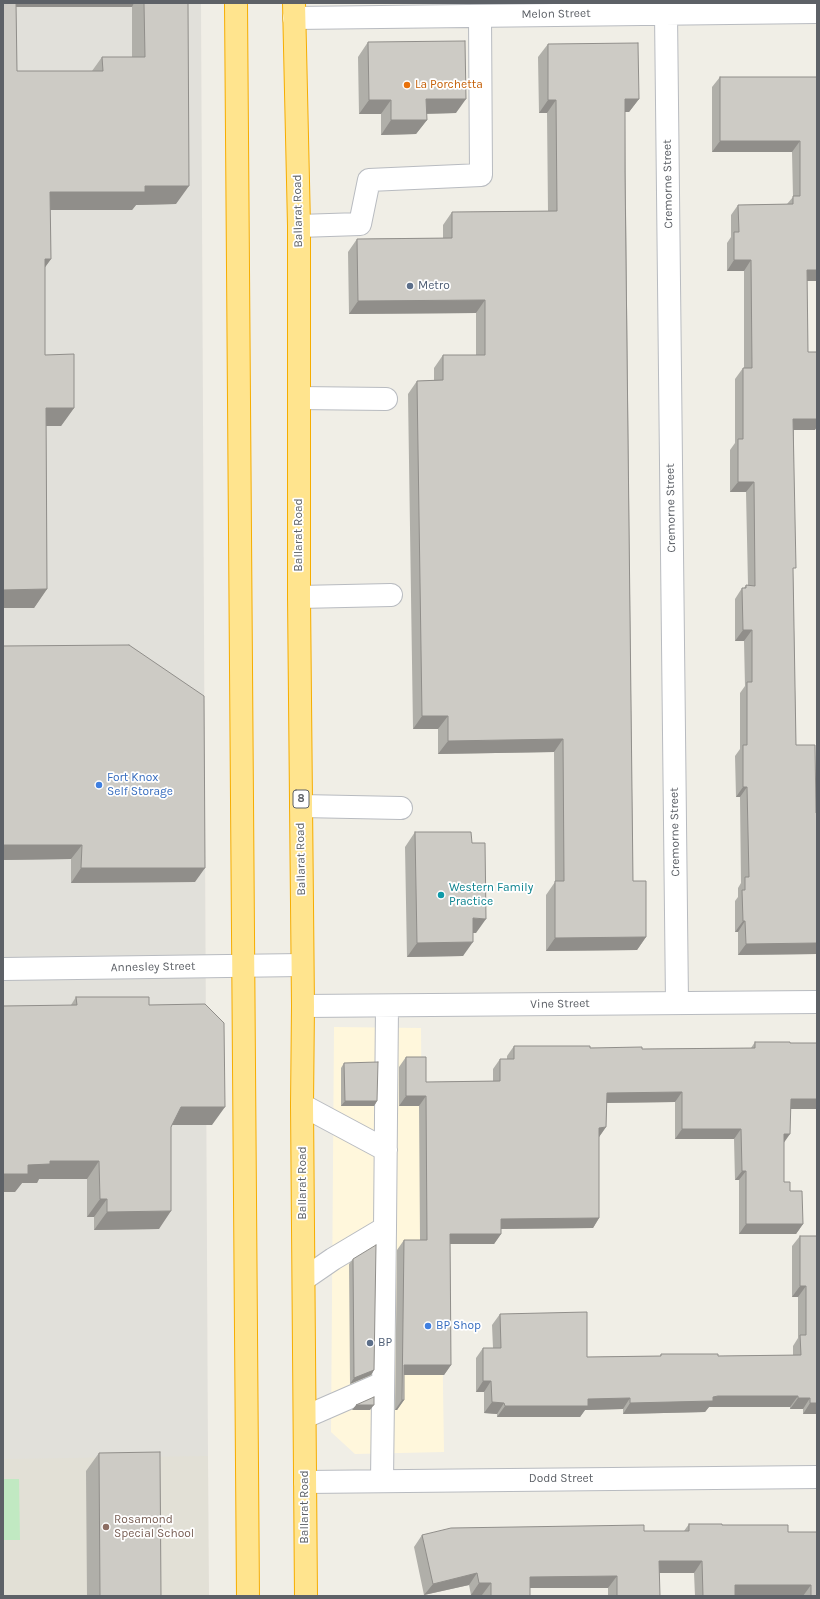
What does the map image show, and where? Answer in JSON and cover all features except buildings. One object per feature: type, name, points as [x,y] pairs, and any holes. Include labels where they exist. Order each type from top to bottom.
[{"type":"highway","points":[[236,3],[242,966],[248,1596]]},
{"type":"highway","name":"Ballarat Road","points":[[294,10],[299,226],[299,597],[306,1596]]},
{"type":"street","name":"Melon Street","points":[[294,10],[480,16],[817,12]]},
{"type":"street","name":"Cremorne Street","points":[[666,13],[676,1003]]},
{"type":"street","points":[[299,226],[360,224],[369,180],[481,175],[480,16]]},
{"type":"street","points":[[299,398],[386,399]]},
{"type":"street","points":[[299,597],[391,596]]},
{"type":"street","points":[[301,806],[401,808]]},
{"type":"street","name":"Annesley Street","points":[[3,969],[302,965]]},
{"type":"street","name":"Vine Street","points":[[303,1006],[817,1002]]},
{"type":"street","points":[[382,1481],[387,1006]]},
{"type":"street","points":[[302,1105],[386,1150]]},
{"type":"street","points":[[304,1279],[333,1259],[385,1228]]},
{"type":"street","points":[[304,1417],[383,1383]]},
{"type":"street","name":"Dodd Street","points":[[305,1482],[817,1477]]},
{"type":"shaded area","points":[[3,3],[201,3],[208,1461],[3,1463]]},
{"type":"shaded area","points":[[334,1027],[421,1028],[423,1252],[441,1254],[444,1452],[355,1454],[331,1432]]},
{"type":"shaded area","name":"Rosamond Special School","points":[[208,1456],[209,1596],[3,1596],[3,1459]]},
{"type":"green space","points":[[3,1479],[19,1479],[20,1540],[3,1540]]},
{"type":"place","name":"La Porchetta","points":[[407,85]]},
{"type":"place","name":"Metro","points":[[410,286]]},
{"type":"place","name":"Fort Knox Self Storage","points":[[99,785]]},
{"type":"place","name":"Western Family Practice","points":[[441,895]]},
{"type":"place","name":"BP Shop","points":[[428,1326]]},
{"type":"place","name":"BP","points":[[370,1343]]},
{"type":"place","name":"Rosamond Special School","points":[[106,1527]]}]
